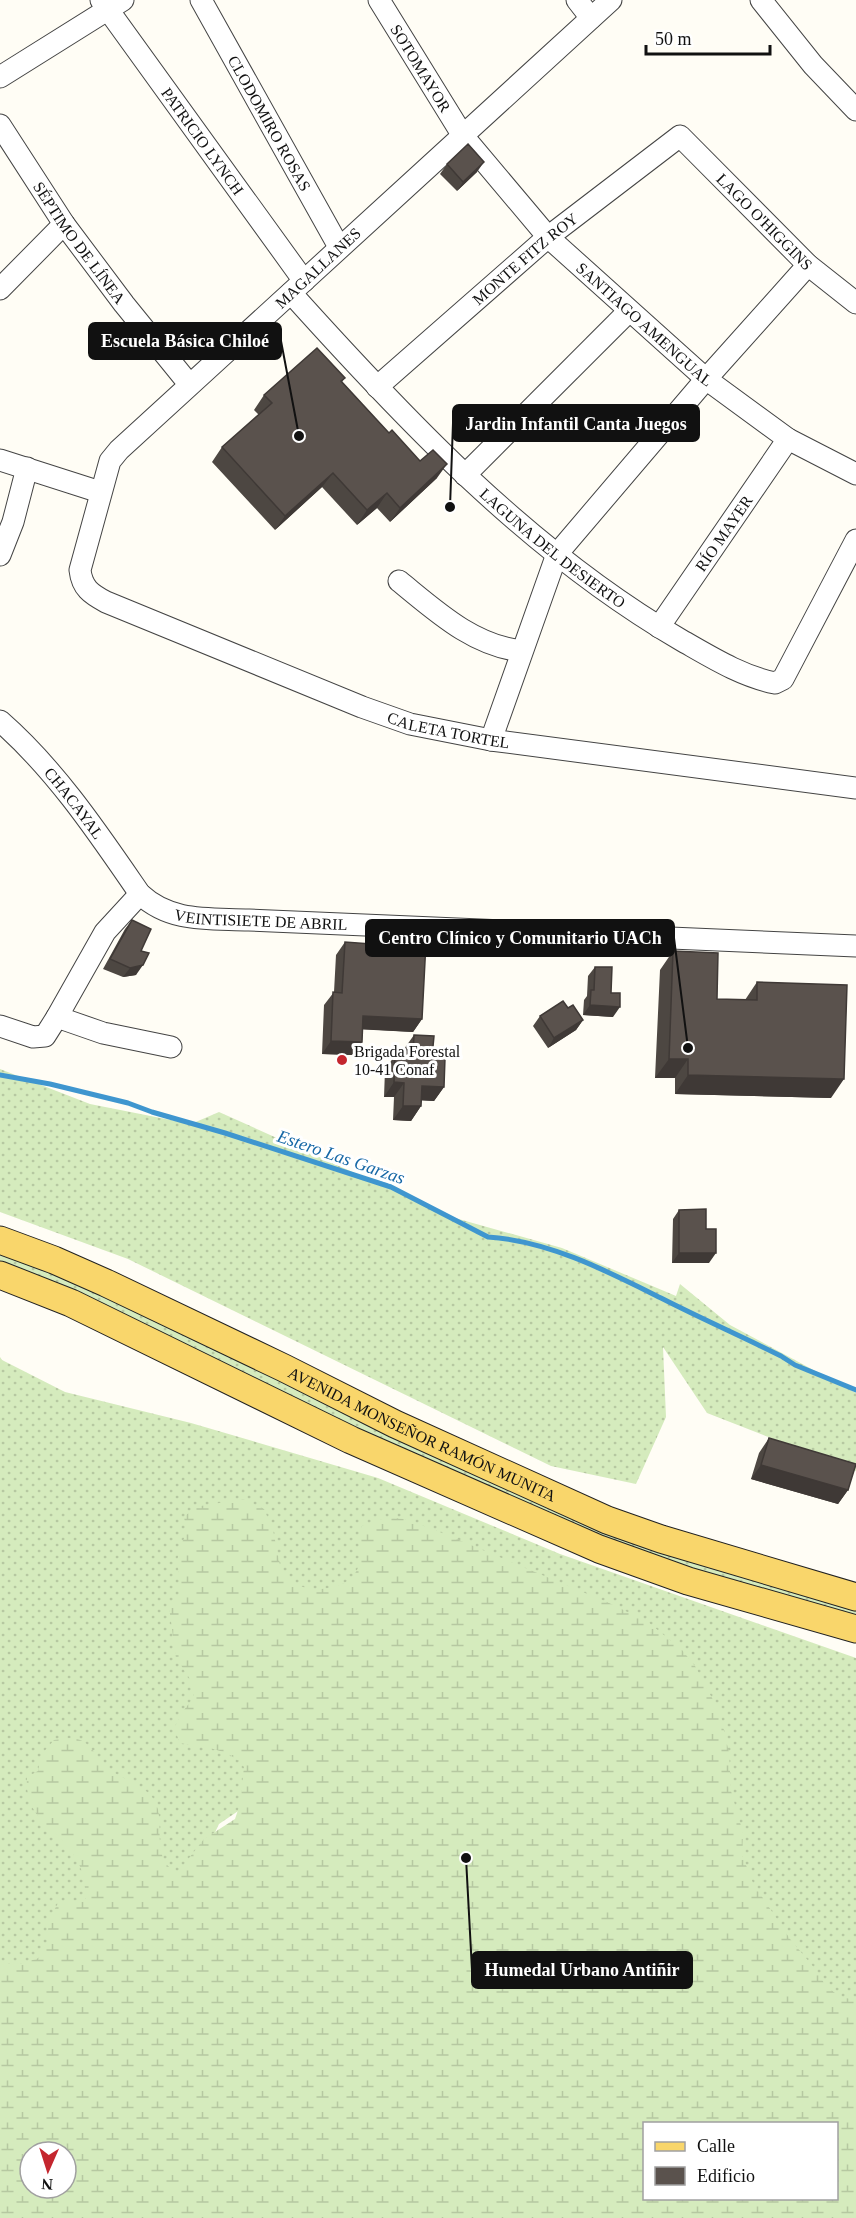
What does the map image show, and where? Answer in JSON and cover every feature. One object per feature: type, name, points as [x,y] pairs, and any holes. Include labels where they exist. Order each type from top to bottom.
[{"type":"main road","name":"AVENIDA MONSEÑOR RAMÓN MUNITA","points":[[0,1240],[106,1283],[396,1424],[607,1520],[671,1542],[856,1597]]},
{"type":"main road","name":"AVENIDA MONSEÑOR RAMÓN MUNITA","points":[[0,1275],[71,1303],[351,1440],[599,1549],[688,1581],[856,1629]]},
{"type":"street","name":"CLODOMIRO ROSAS","points":[[201,0],[339,248]]},
{"type":"street","name":"SOTOMAYOR","points":[[380,0],[463,136]]},
{"type":"street","points":[[577,0],[591,18]]},
{"type":"street","name":"MAGALLANES","points":[[80,570],[100,492],[114,455],[611,0]]},
{"type":"street","points":[[761,0],[813,65],[856,110]]},
{"type":"street","points":[[0,77],[110,3]]},
{"type":"street","name":"PATRICIO LYNCH","points":[[110,3],[298,287]]},
{"type":"street","name":"SÉPTIMO DE LÍNEA","points":[[0,125],[64,224],[124,304],[189,384]]},
{"type":"street","name":"SANTIAGO AMENGUAL","points":[[463,136],[548,237],[705,379],[788,439],[856,474]]},
{"type":"street","name":"MONTE FITZ ROY","points":[[377,387],[548,237],[680,136]]},
{"type":"street","name":"LAGO O'HIGGINS","points":[[680,136],[808,265],[856,303]]},
{"type":"street","points":[[0,290],[64,224]]},
{"type":"street","points":[[490,740],[557,554],[705,379],[808,265]]},
{"type":"street","name":"LAGUNA DEL DESIERTO","points":[[298,287],[377,387],[465,475],[606,593],[659,627],[731,668],[770,682],[779,683],[783,679],[856,540]]},
{"type":"street","points":[[465,475],[629,311]]},
{"type":"street","name":"RÍO MAYER","points":[[659,627],[788,439]]},
{"type":"street","points":[[0,460],[100,492]]},
{"type":"street","points":[[0,555],[13,522],[27,468]]},
{"type":"street","name":"CALETA TORTEL","points":[[80,570],[86,589],[106,602],[362,707],[410,724],[490,740],[856,789]]},
{"type":"street","points":[[399,581],[450,623],[506,650],[521,651]]},
{"type":"street","name":"CHACAYAL","points":[[0,721],[42,764],[80,808],[140,894]]},
{"type":"street","points":[[0,1026],[33,1037],[45,1036],[105,932],[140,894]]},
{"type":"street","name":"VEINTISIETE DE ABRIL","points":[[140,894],[153,906],[185,916],[856,946]]},
{"type":"street","points":[[57,1017],[103,1033],[171,1047]]},
{"type":"green space","points":[[0,1069],[90,1104],[191,1124],[219,1112],[455,1218],[562,1248],[676,1296],[680,1284],[730,1325],[856,1393],[856,1471],[707,1413],[663,1347],[666,1417],[636,1484],[551,1466],[128,1259],[0,1212]]},
{"type":"green space","points":[[0,1251],[14,1255],[274,1373],[856,1607],[856,1620],[625,1550],[0,1266]]},
{"type":"green space","points":[[0,1357],[65,1392],[191,1423],[378,1478],[560,1554],[856,1658],[856,2069],[268,1791],[219,1824],[194,1876],[199,2206],[0,2218]]},
{"type":"green space","points":[[243,1499],[264,1509],[273,1530],[282,1575],[300,1586],[321,1589],[339,1585],[353,1576],[360,1559],[359,1541],[362,1526],[377,1520],[404,1519],[609,1603],[648,1622],[682,1650],[695,1666],[720,1713],[729,1753],[731,1791],[743,1833],[742,1855],[753,1883],[790,1939],[826,1986],[840,1997],[856,2000],[856,2218],[0,2218],[0,1964],[20,1964],[39,1958],[47,1942],[49,1920],[58,1903],[86,1899],[85,1885],[78,1862],[71,1850],[37,1815],[31,1805],[27,1777],[38,1771],[41,1755],[54,1740],[75,1738],[86,1743],[110,1770],[141,1787],[153,1798],[159,1814],[160,1843],[164,1861],[178,1872],[204,1839],[235,1819],[240,1804],[244,1767],[223,1752],[180,1743],[174,1728],[194,1697],[194,1685],[176,1658],[169,1607],[179,1596],[180,1579],[177,1561],[187,1532],[184,1517],[195,1507]]},
{"type":"building","points":[[468,144],[484,162],[463,182],[447,164]]},
{"type":"building","points":[[317,348],[345,378],[341,381],[389,433],[392,430],[420,461],[433,450],[447,464],[400,508],[387,493],[367,510],[333,473],[285,516],[222,447],[272,403],[264,395]]},
{"type":"building","points":[[132,920],[151,929],[141,951],[149,953],[143,965],[130,968],[110,959]]},
{"type":"building","points":[[385,940],[426,942],[422,1019],[363,1016],[362,1042],[331,1041],[333,992],[342,993],[345,942],[385,945]]},
{"type":"building","points":[[673,951],[718,953],[717,999],[757,1000],[757,982],[847,985],[844,1079],[688,1075],[688,1059],[669,1059]]},
{"type":"building","points":[[595,967],[612,967],[611,993],[620,993],[620,1007],[590,1005],[591,990],[594,990]]},
{"type":"building","points":[[563,1001],[568,1008],[573,1005],[583,1020],[554,1038],[540,1016]]},
{"type":"building","points":[[414,1035],[434,1036],[432,1057],[445,1058],[444,1087],[422,1086],[421,1106],[403,1106],[404,1083],[394,1082],[395,1055],[413,1056]]},
{"type":"building","points":[[706,1209],[706,1229],[716,1229],[716,1253],[679,1253],[679,1210]]},
{"type":"building","points":[[769,1438],[856,1464],[848,1490],[761,1465]]},
{"type":"waterway","name":"Estero Las Garzas","points":[[0,1075],[50,1084],[128,1103],[391,1187],[488,1237],[533,1244],[599,1268],[781,1356],[795,1365],[856,1390]]},
{"type":"place","name":"Escuela Básica Chiloé","points":[[299,436]]},
{"type":"place","name":"Jardin Infantil Canta Juegos","points":[[450,507]]},
{"type":"place","name":"Centro Clínico y Comunitario UACh","points":[[688,1048]]},
{"type":"place","name":"Brigada Forestal 10-41 Conaf","points":[[342,1060]]},
{"type":"place","name":"Humedal Urbano Antiñir","points":[[466,1858]]}]
